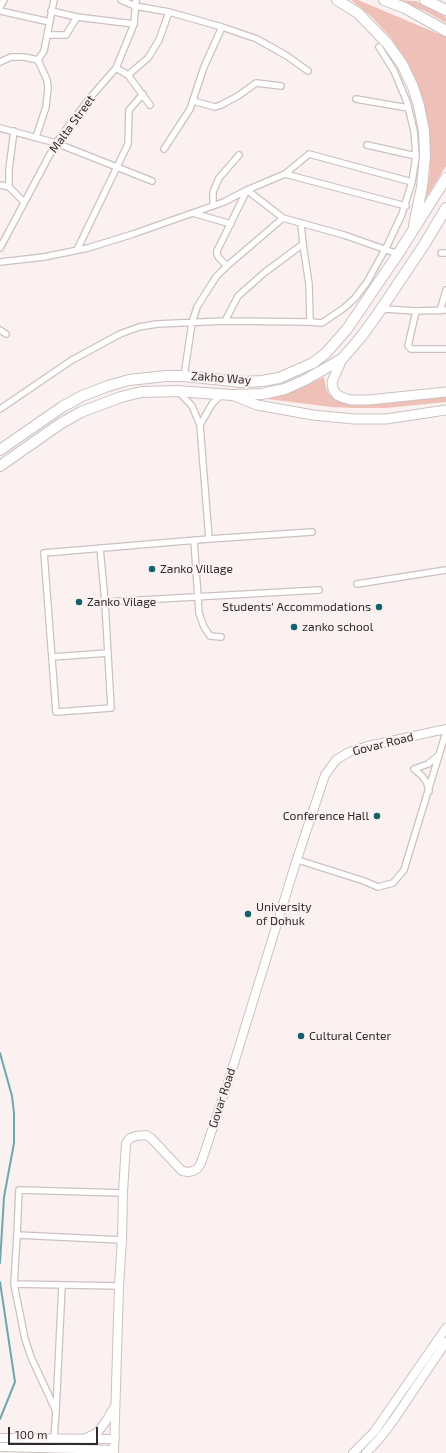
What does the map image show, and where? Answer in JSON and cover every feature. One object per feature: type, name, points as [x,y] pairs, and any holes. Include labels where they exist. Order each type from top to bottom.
[{"type":"highway","points":[[337,0],[358,13],[387,43],[402,64],[413,87],[419,106],[424,131],[422,187],[413,230]]},
{"type":"highway","points":[[384,0],[404,8],[446,30]]},
{"type":"highway","points":[[425,0],[446,10]]},
{"type":"highway","name":"Zakho Way","points":[[0,450],[62,407],[82,396],[101,388],[129,380],[166,376],[184,376],[242,382],[262,381],[279,378],[313,363],[339,340],[398,254],[446,178]]},
{"type":"highway","points":[[424,245],[446,208]]},
{"type":"highway","points":[[424,245],[446,221]]},
{"type":"highway","name":"Zakho Way","points":[[0,466],[60,424],[81,412],[120,397],[141,392],[177,391],[221,395],[262,394],[285,389],[305,380],[342,359],[379,313],[424,245]]},
{"type":"highway","points":[[376,285],[390,295]]},
{"type":"main road","name":"Zakho Way","points":[[342,359],[332,382],[333,389],[337,395],[344,398],[351,400],[369,400],[446,392]]},
{"type":"main road","name":"Zakho Way","points":[[232,395],[257,405],[313,415],[354,419],[386,419],[446,410]]},
{"type":"street","points":[[0,8],[4,0]]},
{"type":"street","points":[[38,60],[44,51],[54,0]]},
{"type":"street","points":[[122,0],[222,27],[257,39],[287,56],[308,71]]},
{"type":"street","name":"Malta Street","points":[[0,248],[56,143],[89,99],[116,68],[134,24],[136,3]]},
{"type":"street","points":[[0,11],[50,22]]},
{"type":"street","points":[[51,11],[77,17],[134,24]]},
{"type":"street","points":[[128,75],[148,58],[159,40],[169,12]]},
{"type":"street","points":[[48,35],[66,35],[77,17]]},
{"type":"street","points":[[164,149],[190,109],[204,67],[222,27]]},
{"type":"street","points":[[0,409],[72,360],[120,334],[138,327],[157,324],[226,321],[322,323],[344,308],[355,298],[367,282],[406,206],[416,156],[414,131],[408,108],[396,76],[379,47]]},
{"type":"street","points":[[0,62],[11,57],[24,57],[38,60]]},
{"type":"street","points":[[36,137],[46,107],[48,88],[47,80],[38,60]]},
{"type":"street","points":[[116,68],[128,75],[150,105]]},
{"type":"street","points":[[193,101],[215,107],[222,105],[238,96],[256,83],[281,86]]},
{"type":"street","points":[[77,250],[128,144],[129,110],[143,94]]},
{"type":"street","points":[[356,99],[408,108]]},
{"type":"street","points":[[0,128],[56,143],[152,181]]},
{"type":"street","points":[[9,187],[9,169],[14,131]]},
{"type":"street","points":[[367,145],[416,156]]},
{"type":"street","points":[[0,262],[44,257],[88,248],[194,213],[224,202],[247,190],[285,174],[309,154],[412,182]]},
{"type":"street","points":[[213,206],[213,192],[219,178],[239,155]]},
{"type":"street","points":[[285,174],[406,206]]},
{"type":"street","points":[[0,186],[9,187],[24,202]]},
{"type":"street","points":[[247,190],[283,218],[344,235],[398,254]]},
{"type":"street","points":[[227,266],[218,258],[217,250],[247,190]]},
{"type":"street","points":[[194,213],[231,224]]},
{"type":"street","points":[[184,376],[192,323],[197,307],[216,277],[283,218]]},
{"type":"street","points":[[301,224],[310,284],[310,322]]},
{"type":"street","points":[[226,321],[238,296],[264,273],[303,244]]},
{"type":"street","points":[[379,313],[385,308],[416,311],[443,310],[446,290]]},
{"type":"street","points":[[416,311],[408,346],[411,349],[446,349]]},
{"type":"street","points":[[0,330],[6,334]]},
{"type":"street","points":[[177,391],[192,406],[200,425],[209,539]]},
{"type":"street","points":[[200,425],[212,404],[221,395]]},
{"type":"street","points":[[100,548],[105,602],[111,708],[56,712],[44,552],[312,532]]},
{"type":"street","points":[[194,540],[199,613],[204,627],[210,636],[221,637]]},
{"type":"street","points":[[357,584],[446,570]]},
{"type":"street","points":[[105,602],[319,590]]},
{"type":"street","points":[[52,657],[108,653]]},
{"type":"street","points":[[296,862],[298,860],[378,887],[393,883],[404,870],[429,791],[446,730]]},
{"type":"street","name":"Govar Road","points":[[114,1452],[119,1286],[126,1143],[130,1138],[141,1135],[151,1138],[182,1170],[188,1172],[194,1171],[198,1168],[231,1073],[296,862],[325,775],[336,760],[357,749],[446,730]]},
{"type":"street","points":[[429,791],[422,776],[414,769],[428,764],[439,755]]},
{"type":"street","points":[[56,1411],[31,1357],[25,1339],[14,1284],[18,1190],[123,1193]]},
{"type":"street","points":[[17,1235],[122,1240]]},
{"type":"street","points":[[14,1284],[119,1286]]},
{"type":"street","points":[[54,1438],[62,1285]]},
{"type":"street","points":[[353,1453],[374,1432],[446,1328]]},
{"type":"street","points":[[366,1453],[392,1423],[446,1342]]},
{"type":"street","points":[[85,1439],[98,1432],[116,1403]]},
{"type":"street","points":[[0,1438],[115,1439]]},
{"type":"street","points":[[0,1447],[17,1450],[114,1452]]},
{"type":"shaded area","points":[[351,0],[358,0],[446,37],[446,166],[426,198],[430,171],[430,151],[426,112],[416,80],[391,38],[372,17]]},
{"type":"shaded area","points":[[398,0],[416,1],[446,17],[446,23],[425,11]]},
{"type":"shaded area","points":[[324,377],[329,394],[338,400],[446,395],[446,402],[386,408],[353,408],[331,407],[267,399],[303,387]]},
{"type":"waterway","points":[[0,1053],[12,1096],[14,1113],[14,1143],[4,1197],[0,1263]]},
{"type":"waterway","points":[[0,1282],[15,1382],[0,1419]]},
{"type":"place","name":"Zanko Village","points":[[152,569]]},
{"type":"place","name":"Zanko Vilage","points":[[79,602]]},
{"type":"place","name":"Students' Accommodations","points":[[379,607]]},
{"type":"place","name":"zanko school","points":[[294,627]]},
{"type":"place","name":"Conference Hall","points":[[377,816]]},
{"type":"place","name":"University of Dohuk","points":[[248,914]]},
{"type":"place","name":"Cultural Center","points":[[301,1036]]}]
